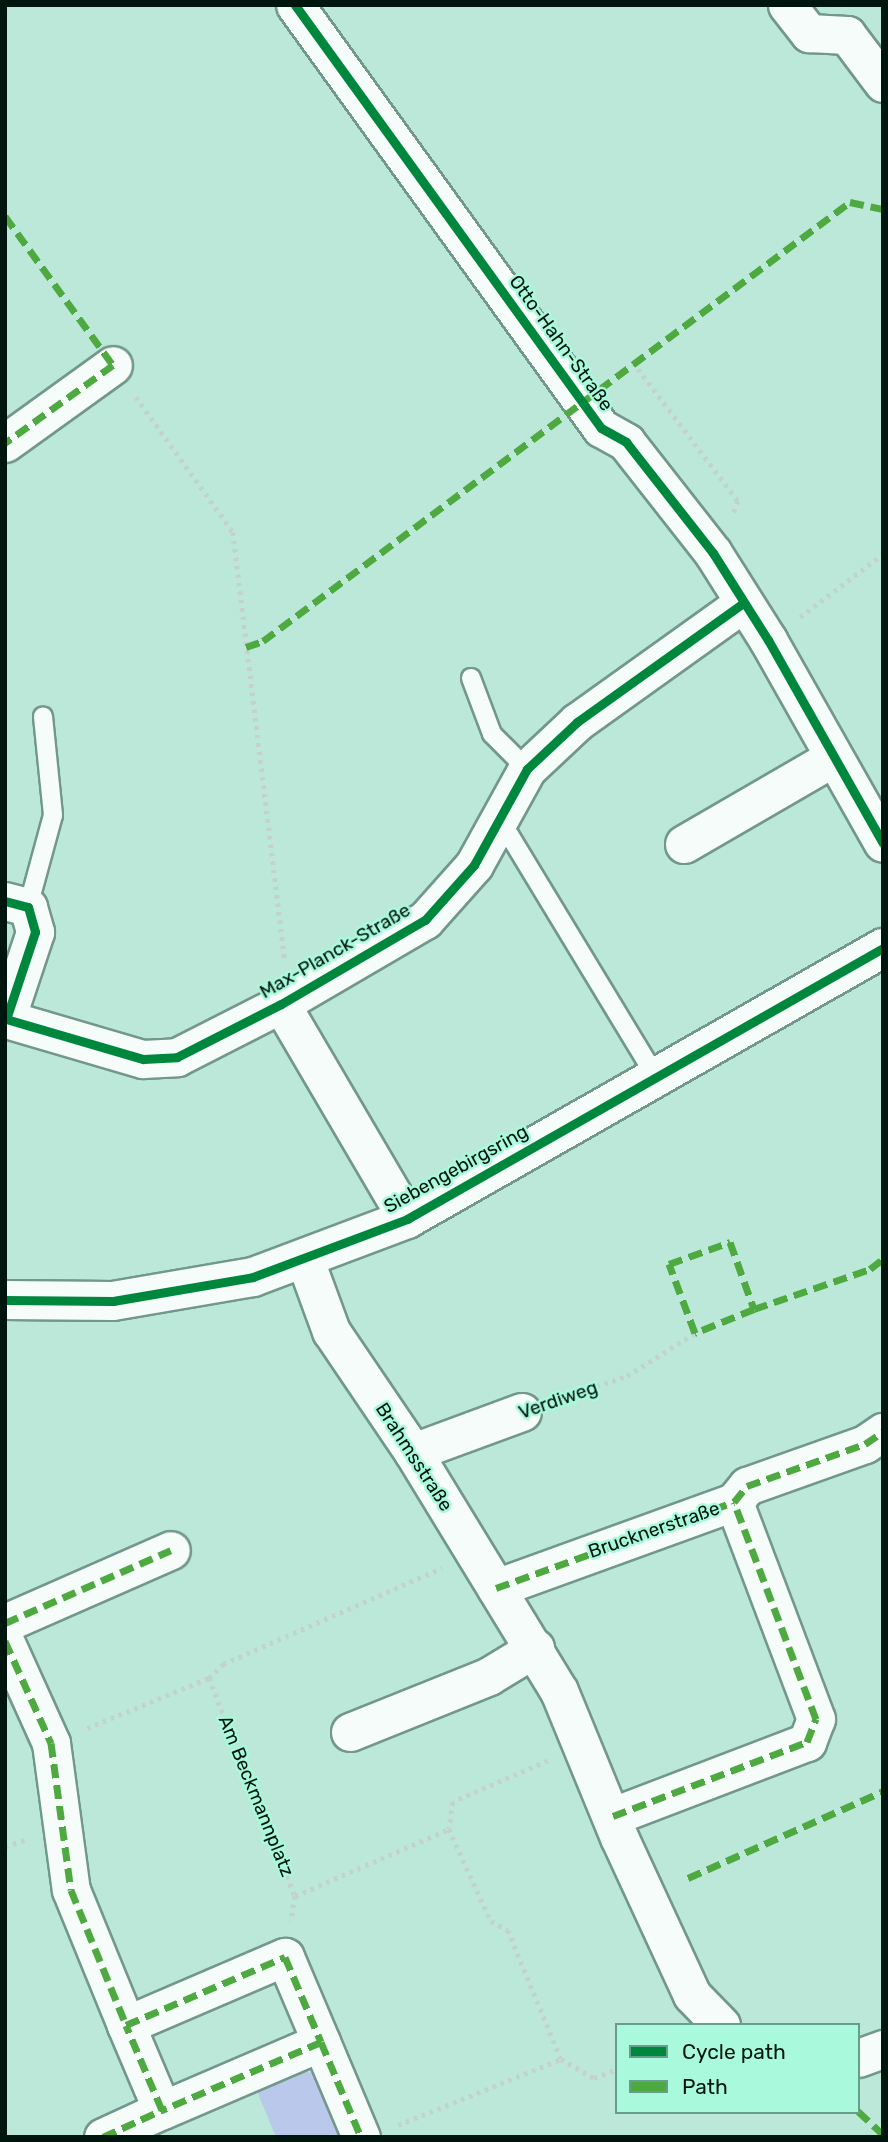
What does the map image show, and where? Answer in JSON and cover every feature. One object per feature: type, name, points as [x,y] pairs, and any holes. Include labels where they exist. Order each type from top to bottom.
[{"type":"street","name":"Otto-Hahn-Straße","points":[[295,5],[601,428],[626,442],[713,553],[768,640],[883,843]]},
{"type":"street","points":[[787,5],[809,33],[847,35],[883,83]]},
{"type":"street","points":[[5,443],[113,365]]},
{"type":"street","name":"Max-Planck-Straße","points":[[17,904],[35,932],[6,1019],[143,1059],[177,1058],[425,920],[451,894],[498,828],[527,769],[577,722],[743,603]]},
{"type":"street","points":[[684,844],[834,757]]},
{"type":"street","name":"Siebengebirgsring","points":[[5,1300],[113,1301],[253,1277],[305,1260],[408,1219],[883,948]]},
{"type":"street","name":"Max-Planck-Straße","points":[[287,999],[408,1219]]},
{"type":"street","name":"Brahmsstraße","points":[[305,1260],[331,1331],[413,1452],[474,1554],[535,1648],[584,1745],[692,1995],[719,2023]]},
{"type":"street","name":"Verdiweg","points":[[413,1452],[522,1412]]},
{"type":"street","name":"Brucknerstraße","points":[[496,1588],[734,1502],[747,1486],[865,1444],[883,1432]]},
{"type":"street","points":[[613,1816],[807,1742],[816,1719],[734,1502]]},
{"type":"street","points":[[5,1623],[171,1550]]},
{"type":"street","points":[[5,1641],[51,1743],[71,1890],[162,2110]]},
{"type":"street","points":[[350,1732],[489,1676],[535,1648]]},
{"type":"street","points":[[126,2025],[285,1957],[321,2042],[377,2132]]},
{"type":"street","points":[[103,2137],[321,2042]]},
{"type":"street","points":[[860,2058],[883,2049]]},
{"type":"lane","points":[[471,678],[492,734],[527,769]]},
{"type":"lane","points":[[17,904],[52,815],[44,717]]},
{"type":"lane","points":[[498,828],[510,836],[656,1077]]},
{"type":"path","points":[[633,362],[738,501],[724,543],[713,553]]},
{"type":"path","points":[[113,365],[233,532],[288,985],[287,999]]},
{"type":"path","points":[[768,640],[883,554]]},
{"type":"path","points":[[51,1743],[209,1678],[223,1664],[474,1554]]},
{"type":"path","points":[[584,1745],[453,1802],[449,1829],[491,1921],[508,1930],[561,2059],[594,2078],[615,2070]]},
{"type":"path","points":[[295,1896],[449,1829]]},
{"type":"path","points":[[377,2132],[479,2094],[561,2059]]},
{"type":"shaded area","points":[[294,2067],[316,2075],[344,2137],[276,2137],[254,2084]]},
{"type":"marked path","points":[[246,647],[263,641],[850,202],[883,209]]},
{"type":"marked path","points":[[5,216],[113,365],[5,443]]},
{"type":"marked path","points":[[730,1242],[754,1309],[695,1333],[669,1264],[730,1242]]},
{"type":"marked path","points":[[754,1309],[870,1269],[883,1259]]},
{"type":"marked path","points":[[496,1588],[734,1502],[747,1486],[865,1444],[883,1432]]},
{"type":"marked path","points":[[613,1816],[807,1742],[816,1719],[734,1502]]},
{"type":"marked path","points":[[5,1623],[171,1550]]},
{"type":"marked path","points":[[5,1641],[51,1743],[71,1890],[126,2025]]},
{"type":"marked path","points":[[688,1878],[883,1791]]},
{"type":"marked path","points":[[321,2042],[162,2110],[126,2025],[285,1957],[321,2042],[361,2137]]},
{"type":"marked path","points":[[103,2137],[162,2110]]},
{"type":"marked path","points":[[860,2113],[883,2134]]},
{"type":"cycle path","points":[[295,5],[601,428],[626,442],[713,553],[768,640],[883,843]]},
{"type":"cycle path","points":[[5,901],[28,907],[35,932],[6,1019],[143,1059],[177,1057],[281,1004],[425,920],[474,865],[527,769],[577,722],[743,603]]},
{"type":"cycle path","points":[[5,1300],[113,1301],[253,1277],[407,1219],[883,948]]}]
